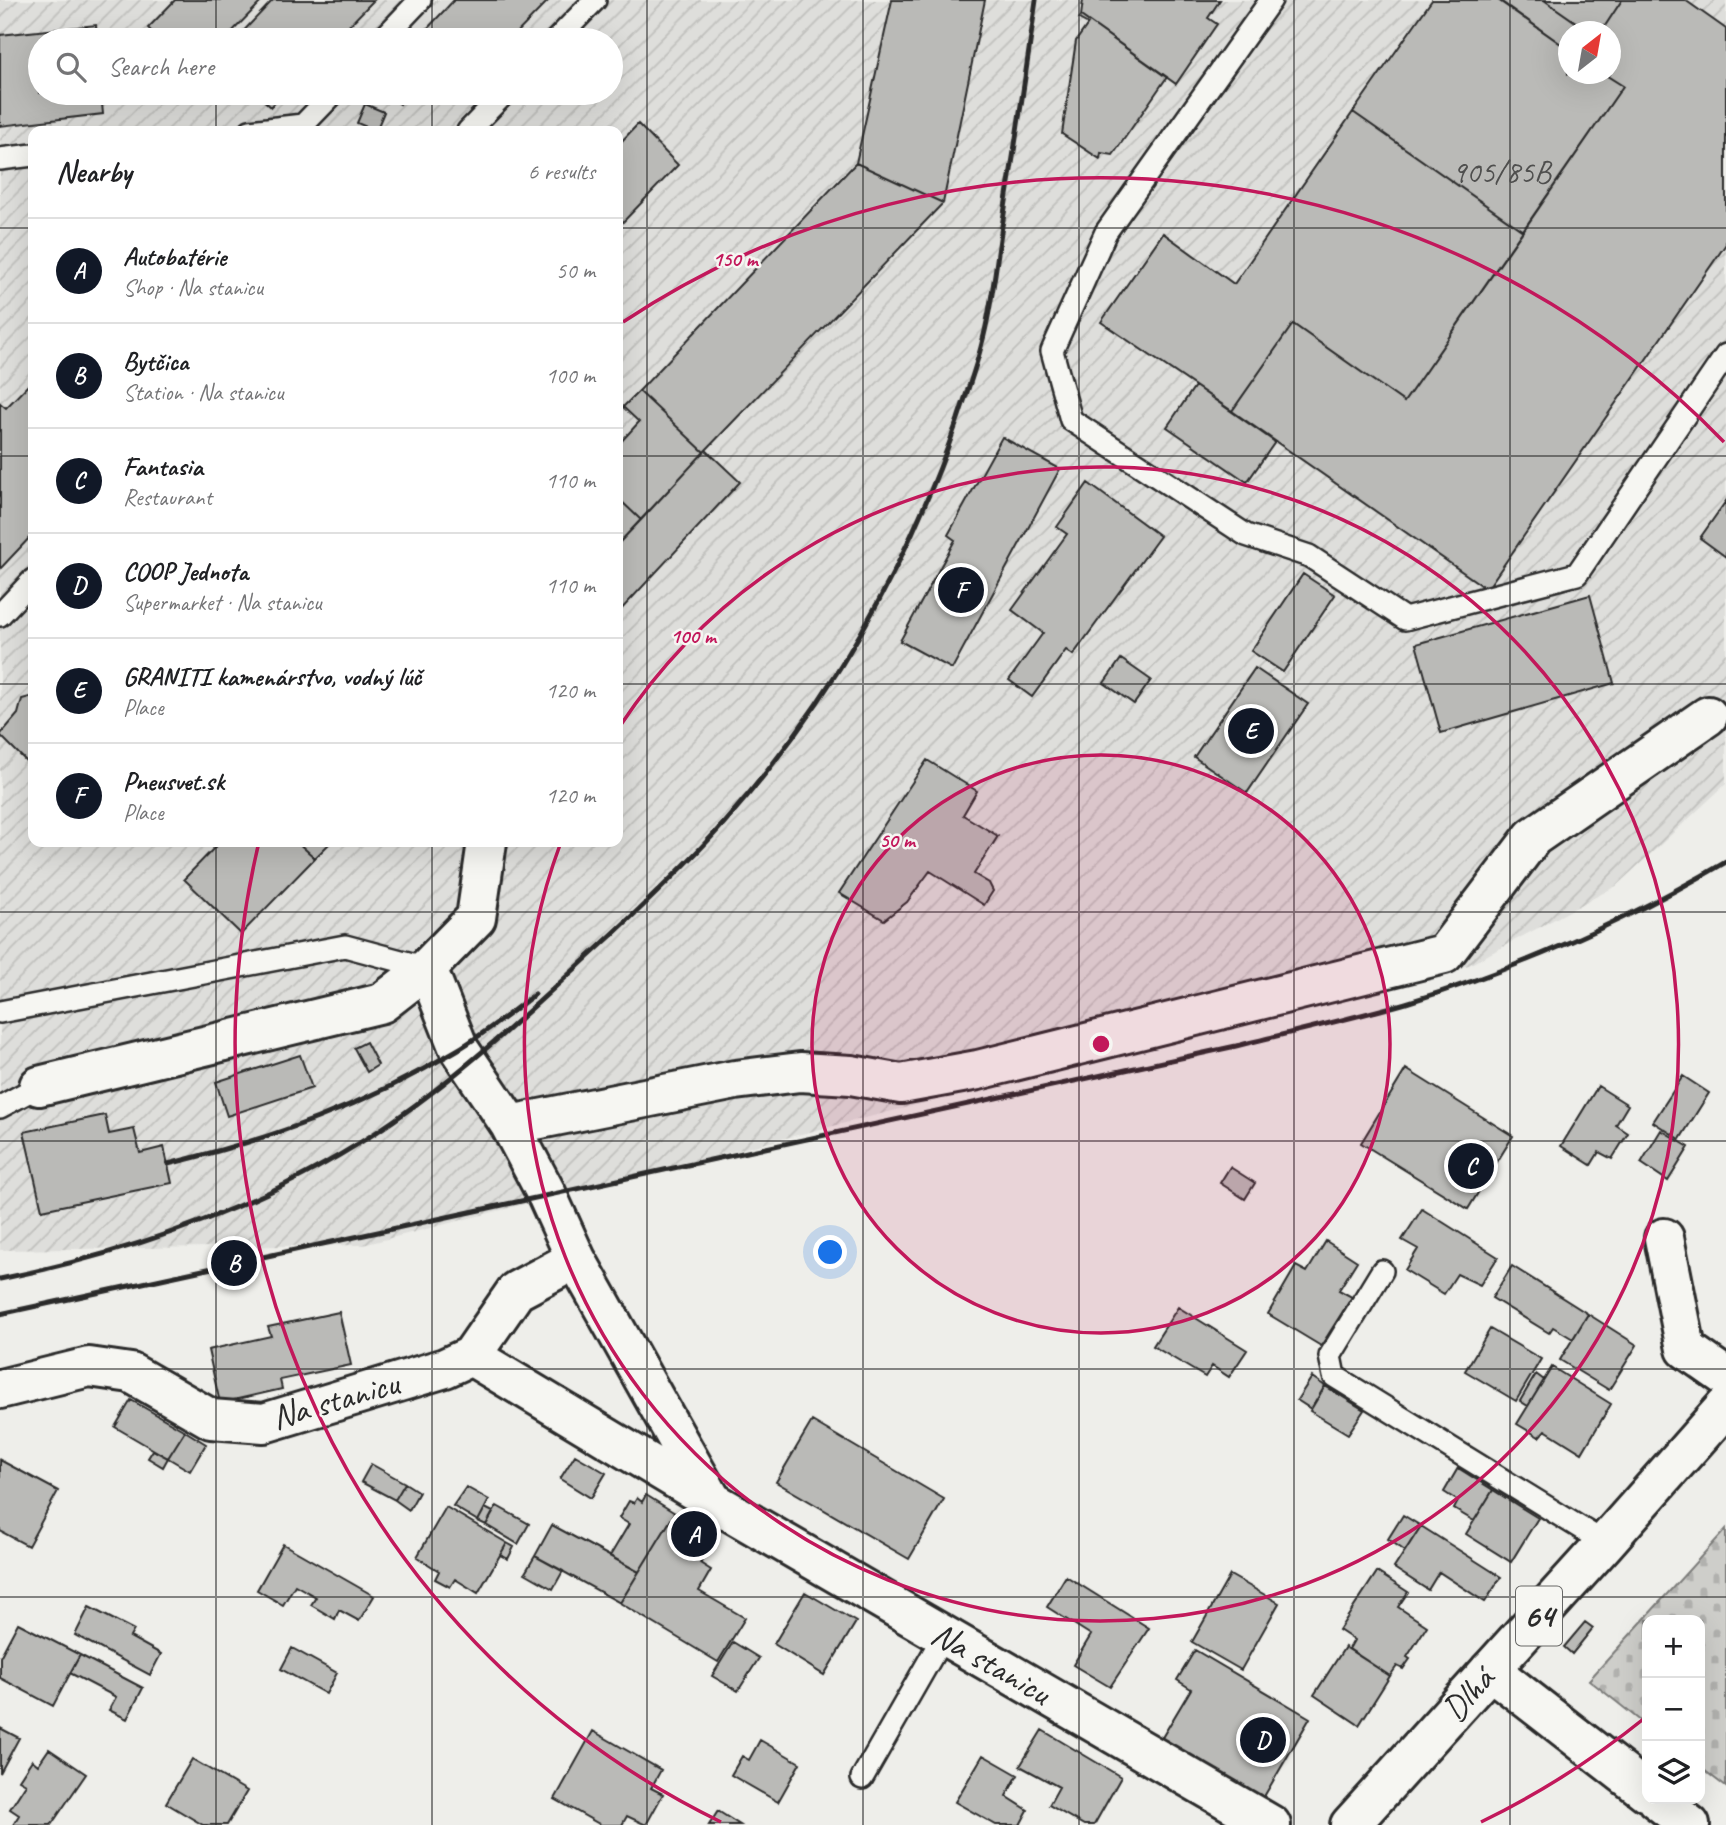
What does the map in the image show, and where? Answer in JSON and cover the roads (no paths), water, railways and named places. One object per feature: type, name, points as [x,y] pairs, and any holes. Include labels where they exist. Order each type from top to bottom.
[{"type":"street","points":[[510,1125],[748,1078],[800,1072],[851,1075],[901,1084],[978,1070],[1444,954],[1533,837],[1708,716]]},
{"type":"street","points":[[39,1086],[382,1003],[427,968],[476,918],[486,847]]},
{"type":"street","points":[[427,968],[459,1049],[510,1125],[547,1195],[576,1259],[712,1501]]},
{"type":"street","points":[[1664,1238],[1686,1349],[1726,1377]]},
{"type":"street","points":[[471,1356],[516,1291],[576,1259]]},
{"type":"street","name":"Na stanicu","points":[[0,1389],[89,1367],[131,1373],[211,1419],[264,1423],[445,1368],[471,1356],[712,1501],[1271,1825]]},
{"type":"street","name":"Dlhá","points":[[1350,1825],[1726,1406]]},
{"type":"street","points":[[1490,1670],[1642,1788]]},
{"type":"street","points":[[1663,1804],[1690,1825]]},
{"type":"lane","points":[[393,28],[420,0]]},
{"type":"lane","points":[[568,28],[595,0]]},
{"type":"lane","points":[[1271,0],[1106,232],[1052,351],[1071,420],[1246,535],[1309,556],[1405,619],[1577,574],[1726,355]]},
{"type":"lane","points":[[294,126],[303,125],[322,105]]},
{"type":"lane","points":[[473,126],[493,105]]},
{"type":"lane","points":[[0,159],[28,156]]},
{"type":"lane","points":[[0,615],[28,585]]},
{"type":"lane","points":[[0,1012],[345,946],[427,968]]},
{"type":"lane","points":[[0,1107],[39,1086]]},
{"type":"lane","points":[[1382,1271],[1329,1356],[1334,1376],[1605,1543]]},
{"type":"lane","points":[[862,1777],[944,1635]]},
{"type":"railway","points":[[0,1279],[104,1254],[205,1220],[302,1176],[393,1121],[445,1083],[543,999],[675,875],[762,778],[830,683],[889,582],[937,475],[958,419],[977,362],[989,313],[1036,0]]},
{"type":"railway","points":[[0,1314],[1236,1046],[1364,1014],[1448,990],[1530,959],[1610,924],[1726,862]]},
{"type":"railway","points":[[168,1164],[281,1131],[388,1088],[467,1044],[535,994]]},
{"type":"place","name":"Pneusvet.sk","points":[[961,590]]},
{"type":"place","name":"GRANITI kamenárstvo, vodný lúč","points":[[1251,731]]},
{"type":"place","name":"Fantasia","points":[[1471,1166]]},
{"type":"place","name":"Bytčica","points":[[234,1263]]},
{"type":"place","name":"Autobatérie","points":[[694,1534]]},
{"type":"place","name":"COOP Jednota","points":[[1263,1740]]}]
